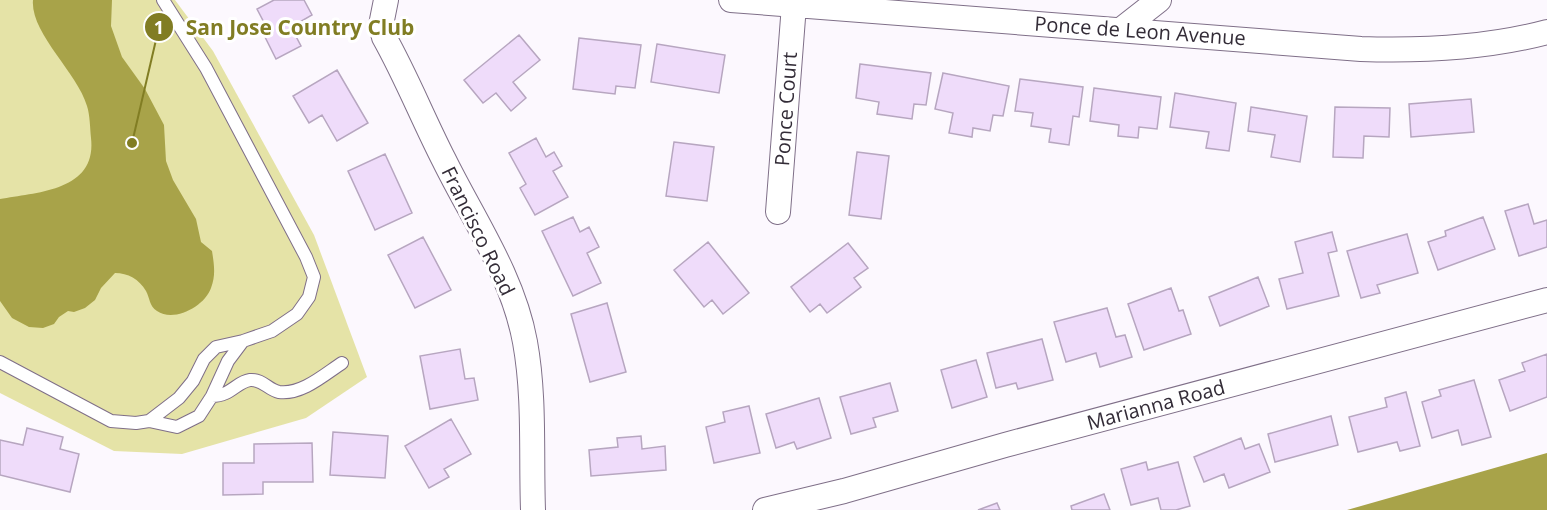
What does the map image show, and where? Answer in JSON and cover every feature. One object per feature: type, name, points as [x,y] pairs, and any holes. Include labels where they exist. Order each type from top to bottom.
[{"type":"street","name":"Francisco Road","points":[[386,0],[381,25],[384,37],[444,160],[499,265],[519,316],[532,394],[533,510]]},
{"type":"street","name":"Ponce de Leon Avenue","points":[[732,0],[1405,51],[1507,40],[1547,32]]},
{"type":"street","points":[[1122,29],[1159,0]]},
{"type":"street","name":"Ponce Court","points":[[778,212],[794,5]]},
{"type":"street","name":"Marianna Road","points":[[765,510],[1547,300]]},
{"type":"lane","points":[[149,421],[179,398],[193,381],[204,360],[216,347],[272,331],[297,314],[309,297],[314,277],[306,257],[212,78],[163,0]]},
{"type":"lane","points":[[0,362],[111,421],[136,423],[149,421],[177,427],[199,416],[212,396],[228,361],[243,341]]},
{"type":"lane","points":[[212,396],[224,396],[247,380],[261,380],[278,392],[301,389],[342,363]]},
{"type":"shaded area","points":[[0,0],[175,0],[213,51],[314,235],[367,377],[306,418],[182,454],[114,451],[0,393]]},
{"type":"shaded area","points":[[33,0],[112,0],[111,26],[122,57],[145,89],[164,125],[166,161],[173,180],[196,219],[201,242],[212,251],[214,274],[211,288],[202,301],[188,311],[172,315],[157,311],[152,307],[146,291],[137,280],[115,273],[101,288],[95,300],[85,308],[74,312],[68,311],[54,324],[43,328],[29,327],[12,318],[0,301],[0,199],[47,191],[62,186],[75,179],[85,169],[90,156],[91,138],[87,106],[82,93],[39,26],[34,13]]},
{"type":"shaded area","points":[[1547,453],[1547,510],[1347,510]]},
{"type":"building","points":[[274,0],[304,0],[312,15],[291,27],[301,46],[276,59],[264,35],[269,32],[257,9]]},
{"type":"building","points":[[519,35],[540,60],[513,82],[526,98],[511,111],[496,93],[483,103],[464,80]]},
{"type":"building","points":[[579,38],[641,45],[635,88],[616,86],[615,94],[573,89]]},
{"type":"building","points":[[657,44],[725,55],[719,93],[651,82]]},
{"type":"building","points":[[860,64],[931,73],[926,105],[914,104],[912,119],[877,114],[879,102],[856,98]]},
{"type":"building","points":[[337,70],[368,123],[337,141],[322,115],[309,123],[293,96]]},
{"type":"building","points":[[943,73],[1009,86],[1003,116],[993,115],[990,131],[973,128],[972,137],[949,133],[953,113],[935,109]]},
{"type":"building","points":[[1020,79],[1083,87],[1079,117],[1073,116],[1069,145],[1049,142],[1051,129],[1031,126],[1033,113],[1015,111]]},
{"type":"building","points":[[1094,88],[1161,97],[1157,129],[1139,127],[1138,138],[1118,136],[1119,125],[1090,121]]},
{"type":"building","points":[[1175,93],[1236,103],[1229,151],[1206,148],[1209,132],[1170,127]]},
{"type":"building","points":[[1471,99],[1474,132],[1411,137],[1409,104]]},
{"type":"building","points":[[1251,107],[1307,116],[1300,162],[1271,157],[1275,135],[1248,131]]},
{"type":"building","points":[[1335,107],[1390,108],[1389,137],[1364,136],[1363,158],[1333,157]]},
{"type":"building","points":[[536,138],[546,157],[554,152],[562,166],[553,171],[568,197],[535,215],[520,188],[526,184],[509,153]]},
{"type":"building","points":[[674,142],[714,147],[707,201],[666,196]]},
{"type":"building","points":[[857,152],[889,156],[881,219],[849,215]]},
{"type":"building","points":[[385,154],[412,213],[375,230],[348,171]]},
{"type":"building","points":[[1528,204],[1534,224],[1547,220],[1547,247],[1519,256],[1505,211]]},
{"type":"building","points":[[573,217],[580,232],[589,227],[599,247],[587,253],[601,283],[573,296],[542,231]]},
{"type":"building","points":[[1483,217],[1495,249],[1438,270],[1428,242],[1446,236],[1445,231]]},
{"type":"building","points":[[1332,232],[1337,251],[1328,253],[1339,296],[1287,309],[1279,279],[1303,273],[1295,242]]},
{"type":"building","points":[[1407,234],[1418,273],[1377,285],[1380,293],[1361,298],[1347,251]]},
{"type":"building","points":[[423,237],[451,290],[415,308],[388,255]]},
{"type":"building","points":[[708,242],[749,293],[723,314],[712,300],[704,307],[674,270]]},
{"type":"building","points":[[848,243],[868,268],[854,278],[861,287],[827,313],[820,304],[810,312],[791,287]]},
{"type":"building","points":[[1258,277],[1269,306],[1220,326],[1209,297]]},
{"type":"building","points":[[1171,288],[1179,311],[1183,310],[1191,334],[1144,350],[1128,304]]},
{"type":"building","points":[[607,303],[626,372],[590,382],[571,314]]},
{"type":"building","points":[[1107,308],[1116,337],[1125,335],[1132,357],[1100,367],[1096,353],[1066,362],[1054,322]]},
{"type":"building","points":[[1042,339],[1053,380],[1018,389],[1016,383],[996,388],[987,353]]},
{"type":"building","points":[[460,349],[465,379],[474,378],[478,400],[430,409],[420,356]]},
{"type":"building","points":[[1547,354],[1547,397],[1510,411],[1499,380],[1525,371],[1522,363]]},
{"type":"building","points":[[976,360],[987,397],[952,408],[941,370]]},
{"type":"building","points":[[1474,380],[1491,437],[1462,445],[1458,430],[1432,438],[1422,402],[1441,396],[1439,390]]},
{"type":"building","points":[[890,383],[898,411],[873,418],[876,427],[851,434],[840,397]]},
{"type":"building","points":[[1406,392],[1420,446],[1400,451],[1397,442],[1358,452],[1349,417],[1387,407],[1385,398]]},
{"type":"building","points":[[819,398],[831,438],[797,449],[794,442],[776,448],[766,414]]},
{"type":"building","points":[[749,406],[760,453],[714,463],[706,427],[725,422],[723,412]]},
{"type":"building","points":[[1331,416],[1338,445],[1275,462],[1268,434]]},
{"type":"building","points":[[451,419],[471,454],[444,469],[449,477],[429,488],[405,446]]},
{"type":"building","points":[[27,428],[63,437],[60,449],[79,454],[70,492],[0,475],[0,440],[23,445]]},
{"type":"building","points":[[333,432],[388,436],[385,478],[330,475]]},
{"type":"building","points":[[641,436],[642,449],[665,446],[666,470],[591,476],[589,450],[618,447],[617,438]]},
{"type":"building","points":[[1241,438],[1245,449],[1259,444],[1270,472],[1229,488],[1224,474],[1204,482],[1194,457]]},
{"type":"building","points":[[312,443],[313,482],[263,482],[263,494],[223,495],[223,463],[254,463],[254,444]]},
{"type":"building","points":[[1146,462],[1148,470],[1178,462],[1190,506],[1176,510],[1161,510],[1158,498],[1131,505],[1121,469]]},
{"type":"building","points":[[1104,494],[1110,510],[1072,510],[1071,506]]},
{"type":"building","points":[[997,503],[1000,510],[978,510]]},
{"type":"place","name":"San Jose Country Club","points":[[132,143]]}]
